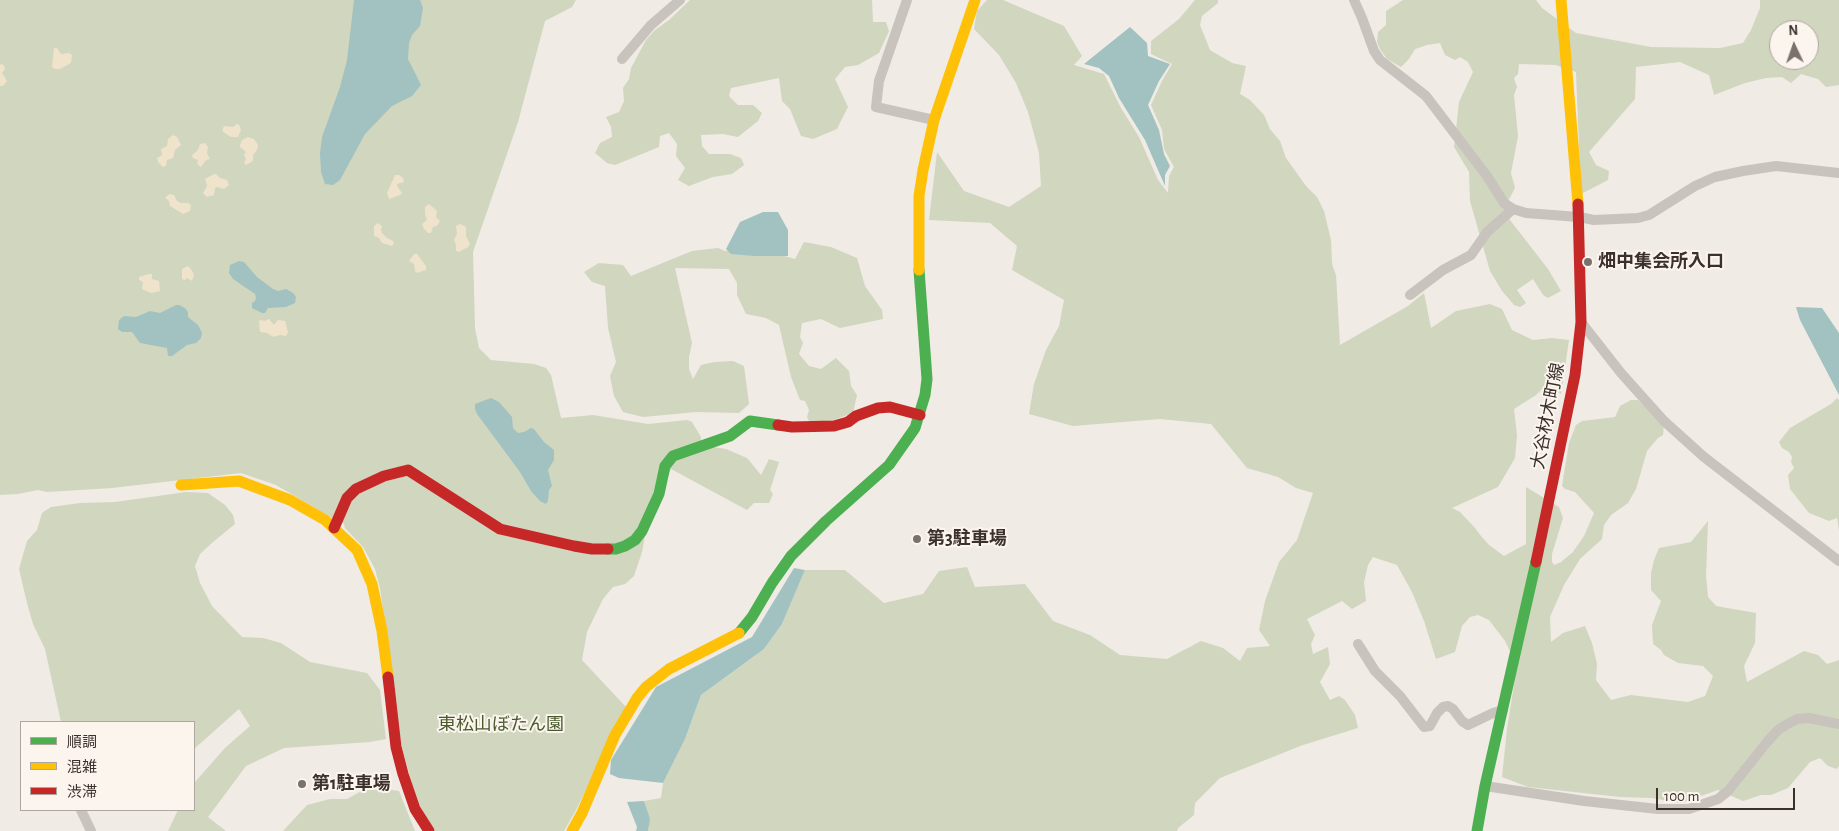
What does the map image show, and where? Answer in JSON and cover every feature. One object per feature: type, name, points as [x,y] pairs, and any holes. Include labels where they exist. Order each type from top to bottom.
[{"type":"street","points":[[622,59],[651,25],[680,0]]},
{"type":"street","points":[[907,0],[879,81],[876,107],[934,120]]},
{"type":"street","points":[[572,831],[582,813],[615,735],[637,698],[646,687],[669,669],[740,632],[752,617],[791,556],[826,520],[889,464],[915,428],[925,395],[927,364],[918,256],[918,220],[923,170],[934,120],[975,0]]},
{"type":"street","points":[[1354,0],[1374,51],[1380,60],[1426,96],[1487,176],[1504,202],[1513,210],[1594,220],[1638,218],[1649,214],[1695,186],[1715,177],[1776,166],[1839,173]]},
{"type":"street","name":"大谷材木町線","points":[[1477,831],[1485,786],[1575,375],[1581,322],[1579,217],[1561,0]]},
{"type":"street","points":[[1410,295],[1443,270],[1471,255],[1487,232],[1513,210]]},
{"type":"street","points":[[1581,322],[1621,373],[1664,421],[1704,457],[1839,561]]},
{"type":"street","points":[[334,528],[348,498],[356,488],[384,476],[408,470],[500,528],[574,546],[592,549],[616,549],[634,540],[642,531],[659,494],[665,466],[674,456],[730,436],[750,421],[792,428],[834,426],[848,422],[856,416],[890,407],[920,415]]},
{"type":"street","points":[[181,485],[239,481],[264,489],[290,500],[325,520],[357,550],[372,584],[382,631],[396,746],[401,768],[416,809],[430,831]]},
{"type":"street","points":[[1358,644],[1375,671],[1400,696],[1424,727],[1430,726],[1437,713],[1443,707],[1448,706],[1453,709],[1462,721],[1468,725],[1503,710]]},
{"type":"street","points":[[1485,786],[1584,801],[1658,809],[1689,809],[1718,799],[1728,791],[1767,742],[1778,730],[1789,723],[1797,719],[1809,718],[1839,724]]},
{"type":"street","points":[[81,811],[91,831]]},
{"type":"green space","name":"東松山ぼたん園","points":[[0,0],[576,0],[572,7],[545,21],[518,122],[473,252],[475,328],[479,348],[491,360],[534,364],[546,368],[551,375],[561,418],[593,415],[648,424],[687,420],[692,422],[701,437],[701,445],[726,449],[747,458],[761,475],[769,459],[779,462],[770,490],[773,494],[769,503],[754,503],[747,510],[671,469],[645,536],[634,576],[625,584],[613,587],[603,599],[587,632],[582,660],[626,707],[564,831],[435,831],[421,809],[401,744],[380,588],[375,569],[363,547],[334,515],[332,518],[276,485],[241,473],[112,488],[47,492],[38,490],[0,495]]},
{"type":"green space","points":[[690,0],[872,0],[873,22],[886,22],[889,31],[879,53],[858,65],[845,67],[835,79],[848,107],[837,129],[813,139],[801,136],[790,109],[782,101],[779,78],[731,88],[729,96],[738,105],[753,105],[762,113],[758,121],[738,137],[723,134],[701,135],[702,146],[709,154],[730,154],[741,158],[744,165],[732,174],[713,177],[689,186],[678,180],[685,168],[676,156],[677,144],[669,133],[660,136],[659,147],[615,165],[607,163],[595,153],[600,143],[612,137],[611,127],[606,117],[619,112],[624,101],[623,88],[629,79],[631,68],[646,40]]},
{"type":"green space","points":[[987,0],[1003,0],[1064,26],[1082,56],[1074,65],[1104,74],[1121,108],[1139,137],[1158,180],[1168,193],[1169,176],[1174,167],[1164,149],[1162,130],[1151,105],[1172,64],[1151,54],[1151,41],[1179,19],[1195,0],[1218,0],[1218,3],[1202,16],[1200,25],[1210,50],[1232,63],[1246,66],[1240,94],[1250,100],[1264,115],[1270,129],[1280,141],[1286,158],[1306,186],[1317,197],[1324,211],[1331,240],[1332,264],[1336,275],[1340,345],[1408,306],[1424,293],[1431,328],[1456,311],[1490,304],[1502,309],[1512,330],[1533,340],[1552,338],[1569,340],[1561,394],[1547,384],[1536,395],[1514,409],[1517,435],[1515,458],[1498,487],[1452,508],[1460,512],[1489,545],[1504,556],[1526,544],[1526,487],[1559,507],[1563,518],[1552,554],[1552,562],[1554,565],[1561,562],[1573,552],[1584,536],[1594,513],[1575,492],[1562,486],[1569,443],[1576,425],[1582,421],[1615,417],[1620,406],[1631,400],[1638,400],[1664,424],[1663,435],[1647,451],[1636,489],[1628,503],[1611,515],[1604,525],[1602,539],[1580,559],[1564,585],[1550,617],[1551,642],[1563,633],[1585,626],[1592,643],[1597,664],[1596,680],[1611,700],[1631,695],[1688,702],[1705,696],[1713,676],[1703,666],[1678,663],[1664,655],[1653,644],[1652,625],[1661,601],[1651,590],[1651,573],[1659,548],[1691,542],[1708,521],[1706,576],[1708,597],[1716,606],[1756,613],[1755,643],[1744,666],[1747,682],[1804,651],[1818,655],[1827,664],[1839,660],[1839,766],[1837,769],[1828,766],[1820,758],[1810,762],[1788,788],[1771,795],[1761,795],[1743,801],[1718,790],[1681,803],[1652,798],[1620,797],[1528,787],[1502,777],[1517,666],[1505,641],[1489,620],[1478,615],[1470,617],[1462,626],[1455,652],[1436,659],[1424,621],[1412,592],[1397,565],[1373,557],[1368,565],[1364,582],[1366,601],[1352,609],[1342,601],[1307,619],[1315,635],[1311,644],[1313,654],[1328,647],[1330,664],[1320,682],[1330,700],[1339,696],[1345,700],[1355,715],[1358,728],[1303,745],[1220,778],[1195,803],[1194,815],[1177,831],[648,831],[649,823],[644,801],[661,798],[663,783],[685,739],[701,695],[764,649],[782,624],[805,570],[845,570],[884,603],[923,594],[939,571],[967,567],[975,587],[1025,584],[1053,621],[1090,635],[1120,655],[1167,659],[1201,641],[1223,648],[1240,661],[1247,648],[1270,646],[1259,630],[1265,601],[1279,562],[1297,540],[1313,493],[1296,488],[1278,477],[1247,468],[1211,424],[1160,419],[1073,426],[1029,414],[1034,384],[1046,350],[1059,326],[1064,300],[1012,270],[1017,246],[990,223],[929,220],[937,152],[964,191],[1009,207],[1041,186],[1039,153],[1028,112],[1016,83],[999,55],[974,29],[977,11]]},
{"type":"green space","points":[[1403,0],[1536,0],[1542,8],[1576,33],[1651,47],[1720,48],[1743,43],[1751,30],[1760,8],[1760,0],[1839,0],[1839,85],[1826,87],[1818,79],[1801,74],[1791,83],[1782,77],[1766,78],[1745,83],[1714,95],[1709,75],[1680,62],[1636,67],[1635,99],[1589,152],[1596,165],[1609,171],[1608,180],[1581,194],[1576,72],[1556,65],[1519,64],[1518,74],[1514,78],[1517,87],[1514,95],[1518,136],[1511,173],[1515,188],[1505,207],[1510,220],[1548,269],[1561,291],[1548,298],[1543,295],[1533,279],[1517,290],[1526,303],[1520,307],[1514,305],[1502,291],[1490,271],[1470,201],[1469,172],[1454,147],[1459,102],[1473,72],[1468,62],[1460,57],[1455,60],[1445,55],[1440,43],[1415,49],[1401,67],[1387,59],[1377,42],[1378,32],[1386,25],[1386,11]]},
{"type":"green space","points":[[804,242],[831,247],[857,258],[865,286],[882,310],[883,319],[840,328],[821,319],[802,323],[800,337],[803,343],[799,354],[809,366],[821,369],[836,358],[849,371],[851,386],[857,395],[853,413],[826,423],[810,423],[807,417],[809,410],[805,401],[800,400],[791,377],[779,325],[766,318],[746,314],[737,295],[737,283],[729,269],[675,268],[692,343],[689,369],[693,379],[701,365],[733,361],[744,366],[749,404],[739,413],[696,412],[643,417],[623,412],[614,396],[610,376],[616,362],[608,328],[605,286],[592,282],[584,272],[599,263],[623,265],[631,276],[692,251],[718,248],[725,251],[756,248],[795,259]]},
{"type":"green space","points":[[1837,398],[1839,400],[1839,530],[1837,518],[1829,521],[1809,513],[1790,489],[1788,475],[1794,468],[1791,462],[1792,457],[1789,452],[1782,448],[1779,442],[1790,428],[1831,404]]},
{"type":"green space","points":[[186,492],[208,493],[225,505],[233,515],[235,524],[200,554],[195,566],[200,583],[212,606],[242,637],[263,638],[281,643],[310,662],[367,673],[380,690],[386,739],[370,742],[284,748],[246,766],[208,817],[226,831],[168,831],[178,811],[195,811],[195,782],[225,748],[250,726],[239,709],[195,748],[195,721],[61,721],[45,649],[33,624],[19,569],[27,541],[37,530],[42,513],[51,507],[80,503],[115,502]]},
{"type":"green space","points":[[369,787],[399,791],[415,831],[283,831],[307,805],[330,799],[347,799]]},
{"type":"sand","points":[[54,48],[57,48],[61,54],[69,53],[72,55],[71,63],[60,69],[52,67]]},
{"type":"sand","points":[[0,64],[4,65],[5,69],[2,73],[7,81],[3,86],[0,86]]},
{"type":"sand","points":[[237,124],[241,130],[238,137],[231,137],[222,131],[224,126],[233,127]]},
{"type":"sand","points":[[173,135],[177,137],[181,145],[175,150],[173,158],[167,160],[166,166],[163,167],[157,158],[162,155],[161,149],[167,146],[168,139]]},
{"type":"sand","points":[[248,137],[254,139],[258,145],[253,155],[253,161],[246,165],[244,163],[246,159],[244,155],[246,152],[240,145],[242,140]]},
{"type":"sand","points":[[205,143],[208,147],[207,153],[210,159],[206,160],[201,167],[197,164],[198,160],[193,158],[192,155],[198,150],[200,144]]},
{"type":"sand","points":[[214,174],[227,180],[229,185],[224,189],[215,188],[214,195],[207,197],[203,193],[207,186],[205,179]]},
{"type":"sand","points":[[395,175],[403,178],[404,182],[397,184],[402,193],[389,199],[387,193]]},
{"type":"sand","points":[[169,194],[174,195],[177,201],[181,203],[191,205],[190,211],[183,214],[170,206],[169,201],[165,198]]},
{"type":"sand","points":[[429,204],[437,211],[436,217],[440,221],[437,226],[433,227],[431,233],[424,229],[422,224],[427,220],[425,207]]},
{"type":"sand","points":[[378,223],[382,226],[382,233],[393,241],[392,246],[382,243],[379,238],[374,236],[374,226]]},
{"type":"sand","points":[[460,224],[466,227],[466,236],[470,244],[459,252],[456,251],[454,240],[457,234],[456,226]]},
{"type":"sand","points":[[414,254],[417,254],[426,266],[426,270],[417,273],[415,271],[414,264],[409,261]]},
{"type":"sand","points":[[188,266],[194,275],[192,281],[187,278],[185,280],[182,279],[182,269]]},
{"type":"sand","points":[[152,274],[152,279],[159,281],[160,291],[151,293],[142,289],[143,282],[139,280],[139,277]]},
{"type":"sand","points":[[269,319],[274,325],[278,320],[285,321],[288,332],[286,336],[273,337],[267,333],[260,332],[259,321]]},
{"type":"water","points":[[354,0],[420,0],[423,8],[420,26],[412,35],[409,43],[408,59],[421,85],[412,96],[392,106],[365,134],[340,180],[333,185],[325,184],[321,172],[320,153],[322,137],[340,87],[347,60]]},
{"type":"water","points":[[1130,27],[1147,43],[1148,56],[1170,64],[1159,81],[1148,105],[1159,130],[1164,154],[1170,166],[1165,175],[1165,186],[1145,140],[1119,98],[1109,76],[1099,68],[1084,64]]},
{"type":"water","points":[[763,212],[778,212],[788,230],[788,256],[731,254],[726,249],[740,222]]},
{"type":"water","points":[[239,261],[244,262],[257,277],[273,289],[278,291],[286,289],[293,293],[296,297],[295,303],[286,307],[268,308],[265,313],[252,308],[252,303],[256,298],[255,294],[233,279],[229,273],[230,265]]},
{"type":"water","points":[[176,305],[185,308],[188,312],[188,317],[198,325],[202,333],[201,338],[196,343],[187,345],[172,356],[168,356],[167,348],[140,343],[132,332],[122,332],[118,329],[119,320],[124,316],[136,317],[150,311],[160,313]]},
{"type":"water","points":[[1796,307],[1822,308],[1839,333],[1839,395],[1800,320]]},
{"type":"water","points":[[491,398],[499,402],[512,417],[513,428],[518,433],[531,428],[534,429],[544,442],[554,450],[554,460],[548,470],[552,486],[549,490],[546,504],[540,501],[531,491],[520,472],[477,414],[475,404]]},
{"type":"water","points":[[794,568],[805,570],[782,624],[764,649],[701,695],[685,739],[663,783],[619,778],[610,774],[611,760],[656,687],[752,637]]},
{"type":"water","points":[[644,801],[650,819],[648,831],[636,831],[637,827],[627,802]]},
{"type":"traffic: fast","points":[[739,633],[752,617],[791,556],[826,521],[889,465],[915,428],[925,395],[927,379],[919,270]]},
{"type":"traffic: fast","points":[[608,549],[625,546],[635,540],[642,531],[659,494],[665,466],[673,456],[730,436],[750,421],[778,425]]},
{"type":"traffic: fast","points":[[1477,831],[1485,786],[1536,562]]},
{"type":"traffic: slow","points":[[919,270],[919,196],[923,170],[934,120],[975,0]]},
{"type":"traffic: slow","points":[[1561,0],[1578,204]]},
{"type":"traffic: slow","points":[[181,485],[239,481],[290,500],[325,520],[357,550],[372,584],[382,631],[388,677]]},
{"type":"traffic: slow","points":[[572,831],[582,813],[615,735],[637,698],[646,687],[669,669],[739,633]]},
{"type":"traffic: jam","points":[[1536,562],[1575,375],[1581,322],[1578,204]]},
{"type":"traffic: jam","points":[[778,425],[792,427],[834,426],[848,422],[856,416],[878,408],[890,407],[920,415]]},
{"type":"traffic: jam","points":[[334,528],[347,498],[356,489],[384,476],[408,470],[500,529],[574,546],[608,549]]},
{"type":"traffic: jam","points":[[388,677],[396,747],[403,774],[415,809],[429,831]]},
{"type":"place","name":"畑中集会所入口","points":[[1588,262]]},
{"type":"place","name":"第3駐車場","points":[[917,539]]},
{"type":"place","name":"第1駐車場","points":[[302,784]]}]
